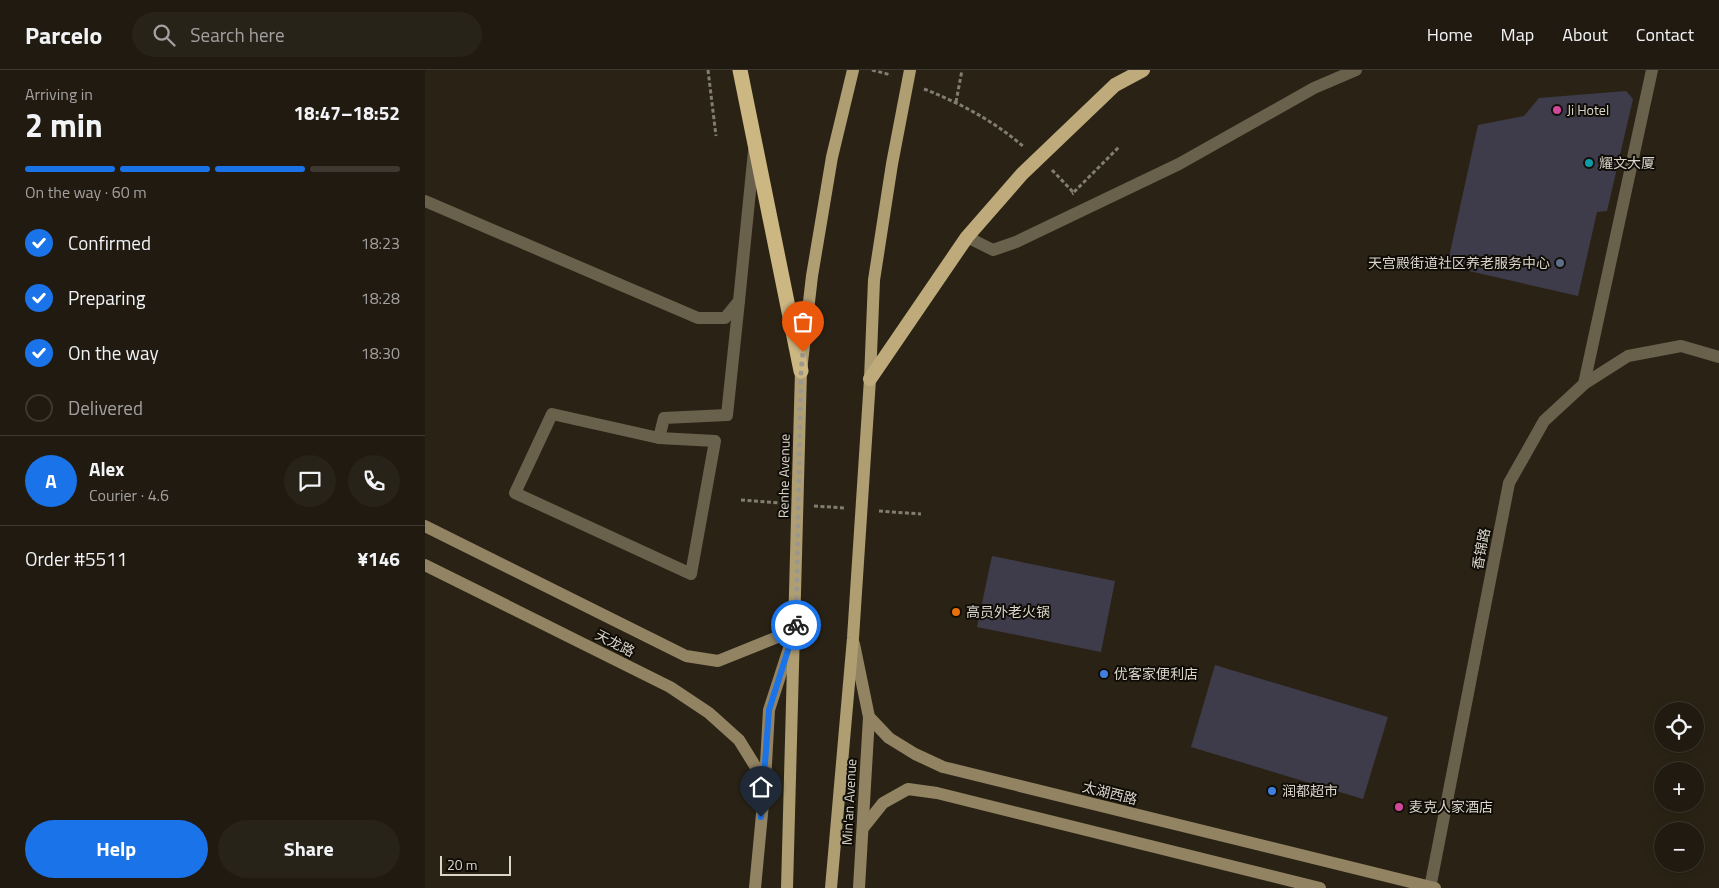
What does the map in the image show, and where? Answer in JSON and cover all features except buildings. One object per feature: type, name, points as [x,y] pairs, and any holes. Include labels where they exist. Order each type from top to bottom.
[{"type":"highway","points":[[740,70],[801,372]]},
{"type":"highway","points":[[870,379],[967,237],[1022,174],[1132,70]]},
{"type":"highway","points":[[1115,85],[1143,70]]},
{"type":"main road","name":"Renhe Avenue","points":[[787,888],[801,372],[812,276],[830,166],[853,70]]},
{"type":"main road","points":[[831,888],[853,638],[870,379],[874,280],[892,164],[910,70]]},
{"type":"main road","name":"天龙路","points":[[425,526],[686,656],[718,661],[795,630]]},
{"type":"main road","name":"天龙路","points":[[425,565],[669,688],[693,702],[709,713],[739,740],[765,782]]},
{"type":"main road","points":[[755,888],[765,782],[769,710],[795,630]]},
{"type":"main road","points":[[853,638],[869,717]]},
{"type":"main road","name":"太湖西路","points":[[869,717],[889,738],[915,754],[943,767],[1432,888]]},
{"type":"main road","name":"Min'an Avenue","points":[[859,888],[869,717]]},
{"type":"main road","points":[[863,828],[883,803],[908,789],[937,793],[1320,888]]},
{"type":"street","points":[[967,237],[993,250],[1016,242],[1179,164],[1314,88],[1357,70]]},
{"type":"street","points":[[1584,384],[1652,70]]},
{"type":"street","points":[[659,438],[665,418],[727,415],[755,139]]},
{"type":"street","points":[[425,201],[698,318],[725,318],[739,301]]},
{"type":"street","name":"香锦路","points":[[1432,888],[1509,483],[1544,420],[1584,384],[1628,356],[1681,346],[1719,357]]},
{"type":"street","points":[[552,414],[659,438],[715,441],[691,574],[515,493],[552,414]]},
{"type":"path","points":[[708,70],[716,136]]},
{"type":"path","points":[[872,70],[895,76]]},
{"type":"path","points":[[956,102],[962,70]]},
{"type":"path","points":[[922,88],[956,102],[1009,134],[1030,152]]},
{"type":"path","points":[[1067,199],[1119,147]]},
{"type":"path","points":[[1051,170],[1074,193]]},
{"type":"path","points":[[741,500],[788,504]]},
{"type":"path","points":[[807,505],[855,509]]},
{"type":"path","points":[[873,510],[921,514]]},
{"type":"way so far","points":[[796,625],[803,352]]},
{"type":"place","name":"Ji Hotel","points":[[1557,110]]},
{"type":"place","name":"耀文大厦","points":[[1589,163]]},
{"type":"place","name":"天宫殿街道社区养老服务中心","points":[[1560,263]]},
{"type":"place","name":"高员外老火锅","points":[[956,612]]},
{"type":"place","name":"优客家便利店","points":[[1104,674]]},
{"type":"place","name":"润都超市","points":[[1272,791]]},
{"type":"place","name":"麦克人家酒店","points":[[1399,807]]},
{"type":"route","points":[[761,817],[769,710],[796,625]]}]
